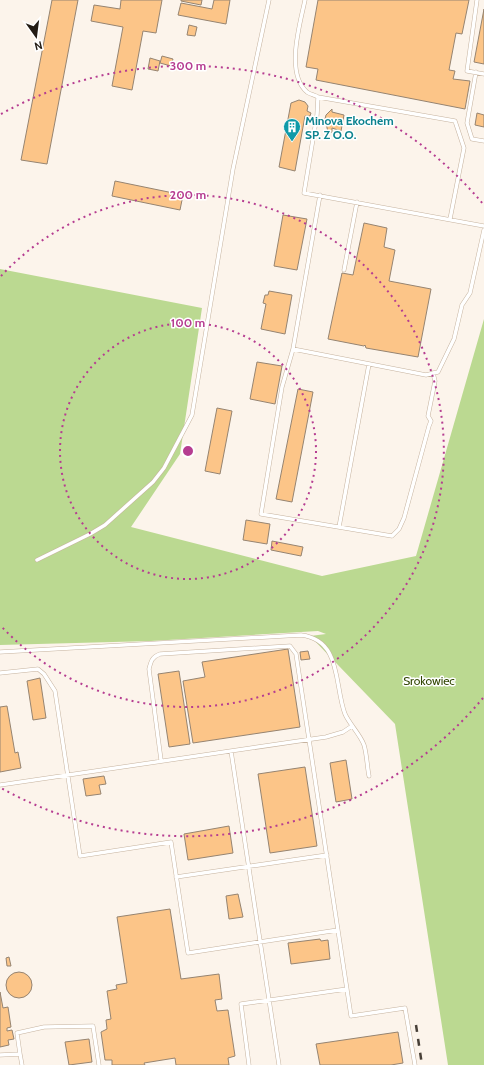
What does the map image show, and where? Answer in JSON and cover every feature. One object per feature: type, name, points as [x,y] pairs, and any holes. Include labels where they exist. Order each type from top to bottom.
[{"type":"lane","points":[[37,560],[105,525],[153,482],[164,468],[192,415],[233,169],[270,0]]},
{"type":"lane","points":[[305,0],[294,58],[297,76],[307,92],[318,97],[455,121],[464,148],[450,219]]},
{"type":"lane","points":[[477,0],[467,71],[484,74]]},
{"type":"lane","points":[[476,72],[467,123],[472,139],[484,141]]},
{"type":"lane","points":[[318,97],[317,115],[304,193],[484,226]]},
{"type":"lane","points":[[320,196],[293,349],[282,387],[261,514],[392,536],[399,529],[404,518],[430,426],[428,416],[435,381],[432,373]]},
{"type":"lane","points":[[344,270],[356,202]]},
{"type":"lane","points":[[293,349],[426,375],[438,372],[454,339],[462,305],[470,293],[484,230]]},
{"type":"lane","points":[[339,527],[370,364]]},
{"type":"lane","points":[[0,652],[302,635],[310,636],[318,640],[324,646],[335,664],[340,698],[352,726],[364,745],[369,776]]},
{"type":"lane","points":[[161,760],[149,669],[151,660],[154,656],[160,654],[290,646],[296,654],[351,1016],[404,1008],[415,1065]]},
{"type":"lane","points":[[0,673],[38,669],[44,674],[55,691],[80,856],[171,842],[188,953],[338,930]]},
{"type":"lane","points":[[0,785],[161,760],[309,740],[343,732],[352,726]]},
{"type":"lane","points":[[231,751],[279,1065]]},
{"type":"lane","points":[[176,877],[327,855]]},
{"type":"lane","points":[[249,1065],[242,1004],[347,989]]},
{"type":"lane","points":[[22,1065],[17,1032],[44,1027],[93,1026],[99,1065]]},
{"type":"lane","points":[[0,1055],[20,1054]]},
{"type":"green space","name":"Srokowiec","points":[[0,269],[202,308],[180,454],[131,527],[322,576],[416,556],[484,319],[484,1065],[448,1065],[395,724],[310,636],[326,634],[318,631],[151,641],[0,645]]},
{"type":"building","points":[[52,0],[78,0],[47,164],[21,160]]},
{"type":"building","points":[[121,0],[162,0],[156,33],[143,31],[132,90],[112,86],[123,27],[91,21],[94,5],[120,9]]},
{"type":"building","points":[[181,0],[202,0],[201,5]]},
{"type":"building","points":[[214,0],[230,0],[226,24],[178,15],[181,3],[212,9]]},
{"type":"building","points":[[318,0],[469,0],[462,34],[456,33],[449,70],[455,71],[453,79],[470,81],[465,109],[316,80],[318,69],[306,67]]},
{"type":"building","points":[[484,9],[484,64],[474,62]]},
{"type":"building","points":[[189,25],[197,27],[195,36],[187,35]]},
{"type":"building","points":[[162,56],[173,59],[171,66],[160,63]]},
{"type":"building","points":[[150,58],[160,61],[158,71],[148,69]]},
{"type":"building","name":"Minova Ekochem SP. Z O.O.","points":[[299,100],[305,102],[308,106],[307,111],[311,113],[310,116],[305,116],[295,171],[279,167],[291,103]]},
{"type":"building","points":[[332,109],[332,112],[344,115],[341,131],[332,128],[332,132],[328,132],[325,119],[326,115]]},
{"type":"building","points":[[477,113],[484,115],[484,127],[475,125]]},
{"type":"building","points":[[115,181],[183,195],[180,210],[112,196]]},
{"type":"building","points":[[283,215],[307,219],[297,270],[274,266]]},
{"type":"building","points":[[364,223],[387,228],[384,247],[395,250],[389,281],[431,289],[418,357],[366,348],[365,345],[328,339],[342,273],[353,275]]},
{"type":"building","points":[[269,291],[292,295],[285,334],[261,329],[266,304],[263,303],[265,295],[268,295]]},
{"type":"building","points":[[257,362],[282,366],[275,404],[250,399]]},
{"type":"building","points":[[298,389],[313,392],[292,502],[276,499]]},
{"type":"building","points":[[217,408],[232,411],[220,474],[205,471]]},
{"type":"building","points":[[246,520],[270,524],[267,544],[243,540]]},
{"type":"building","points":[[272,541],[303,547],[301,556],[271,550]]},
{"type":"building","points":[[288,649],[300,727],[193,743],[183,681],[205,677],[202,662]]},
{"type":"building","points":[[308,651],[310,659],[301,660],[300,652]]},
{"type":"building","points":[[179,671],[190,744],[169,747],[158,674]]},
{"type":"building","points":[[40,678],[46,718],[33,720],[27,681]]},
{"type":"building","points":[[7,706],[15,753],[18,752],[21,768],[0,772],[0,707]]},
{"type":"building","points":[[346,760],[352,799],[336,802],[330,763]]},
{"type":"building","points":[[305,767],[317,846],[270,853],[258,774]]},
{"type":"building","points":[[104,776],[106,784],[99,785],[101,794],[86,796],[83,779]]},
{"type":"building","points":[[229,826],[233,853],[188,860],[184,834]]},
{"type":"building","points":[[238,894],[243,917],[229,919],[226,896]]},
{"type":"building","points":[[170,909],[181,979],[219,974],[222,999],[215,1000],[217,1011],[228,1010],[235,1056],[228,1058],[229,1065],[176,1065],[175,1058],[144,1063],[145,1065],[112,1065],[112,1060],[105,1060],[101,1032],[107,1029],[106,1020],[111,1019],[107,991],[117,989],[116,985],[127,983],[117,917]]},
{"type":"building","points":[[320,939],[321,941],[328,940],[330,959],[291,964],[288,943]]},
{"type":"building","points":[[9,957],[11,966],[7,966],[6,958]]},
{"type":"building","points":[[19,972],[28,976],[32,985],[28,994],[19,998],[10,994],[6,985],[10,976]]},
{"type":"building","points":[[0,992],[3,1008],[8,1007],[11,1027],[7,1028],[7,1031],[12,1030],[14,1039],[8,1040],[9,1045],[0,1047]]},
{"type":"building","points":[[398,1032],[403,1063],[391,1065],[320,1065],[316,1044]]},
{"type":"building","points":[[89,1039],[92,1062],[69,1065],[65,1042]]},
{"type":"railway","points":[[416,1025],[422,1065]]},
{"type":"place","name":"Minova Ekochem SP. Z O.O.","points":[[292,142]]}]
